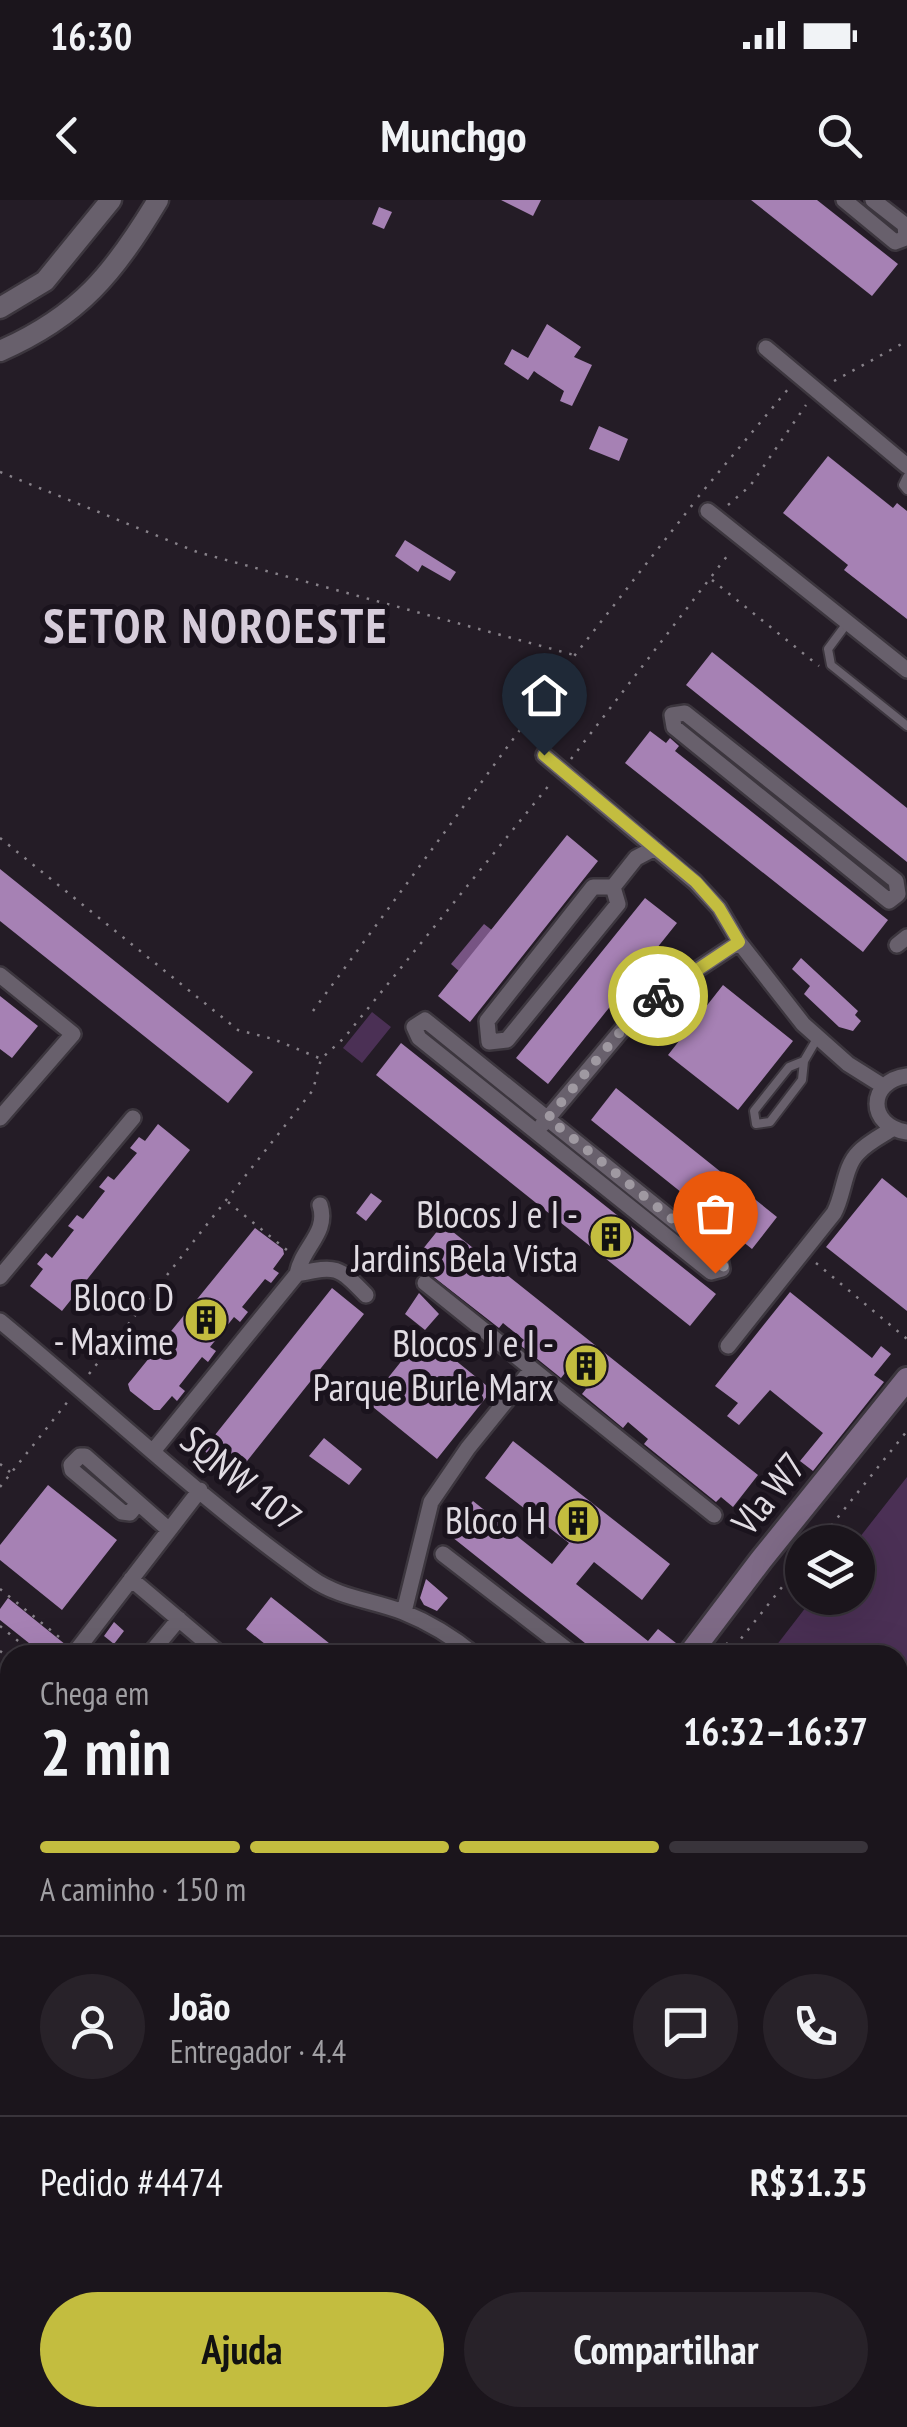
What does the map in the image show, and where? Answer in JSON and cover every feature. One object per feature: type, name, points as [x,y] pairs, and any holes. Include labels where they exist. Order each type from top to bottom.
[{"type":"main road","name":"Vla W7","points":[[697,1645],[907,1379]]},
{"type":"street","points":[[0,308],[46,280],[111,200]]},
{"type":"street","points":[[0,351],[68,314],[114,268],[158,200]]},
{"type":"street","points":[[844,200],[896,242],[906,238],[904,225],[873,200]]},
{"type":"street","points":[[766,348],[907,466]]},
{"type":"street","points":[[708,511],[907,670]]},
{"type":"street","points":[[685,713],[896,881],[902,897],[889,901],[674,727],[672,715],[685,713]]},
{"type":"street","points":[[544,755],[696,882],[719,908],[781,998],[848,1064],[883,1086]]},
{"type":"street","points":[[613,887],[636,858],[654,848]]},
{"type":"street","points":[[594,887],[613,887],[618,904],[506,1040],[489,1042],[486,1021],[594,887]]},
{"type":"street","points":[[536,1132],[631,1019],[658,996],[739,942]]},
{"type":"street","points":[[0,975],[74,1034],[0,1118]]},
{"type":"street","points":[[416,1023],[431,1023],[720,1258],[722,1269],[711,1272],[536,1132],[418,1038],[413,1031],[416,1023]]},
{"type":"street","points":[[900,1131],[882,1121],[878,1097],[893,1078],[907,1076]]},
{"type":"street","points":[[0,1278],[133,1118]]},
{"type":"street","points":[[728,1346],[844,1196],[847,1172],[856,1154],[900,1131]]},
{"type":"street","points":[[154,1450],[298,1267],[321,1230],[324,1217],[320,1205]]},
{"type":"street","points":[[298,1267],[336,1269],[366,1295]]},
{"type":"street","points":[[426,1283],[714,1516]]},
{"type":"street","name":"SQNW 107","points":[[0,1321],[200,1490],[314,1580],[348,1597],[404,1612],[462,1645]]},
{"type":"street","points":[[404,1612],[431,1502],[468,1448],[532,1369]]},
{"type":"street","points":[[81,1645],[200,1490]]},
{"type":"street","points":[[138,1503],[170,1530]]},
{"type":"street","points":[[443,1554],[561,1645]]},
{"type":"street","points":[[131,1579],[210,1645]]},
{"type":"street","points":[[157,1645],[179,1619]]},
{"type":"lane","points":[[907,477],[902,485],[907,490]]},
{"type":"lane","points":[[848,622],[828,649],[832,664],[907,726]]},
{"type":"lane","points":[[804,1061],[790,1067],[754,1111],[756,1124],[770,1122],[802,1080],[804,1061],[818,1038]]},
{"type":"path","points":[[314,1011],[575,655],[800,376]]},
{"type":"path","points":[[0,472],[197,552],[575,655]]},
{"type":"path","points":[[711,578],[832,676]]},
{"type":"path","points":[[0,1486],[313,1090],[321,1059],[344,1038],[562,770]]},
{"type":"path","points":[[0,838],[238,1030],[321,1059]]},
{"type":"path","points":[[227,1201],[298,1267]]},
{"type":"path","points":[[803,1252],[907,1339]]},
{"type":"path","points":[[832,1525],[907,1431]]},
{"type":"path","points":[[0,1464],[12,1472]]},
{"type":"path","points":[[736,1645],[785,1584]]},
{"type":"path","points":[[0,1589],[66,1645]]},
{"type":"path","points":[[0,1626],[23,1645]]},
{"type":"path","points":[[708,1630],[730,1645]]},
{"type":"shaded area","points":[[484,924],[493,931],[460,972],[451,964]]},
{"type":"shaded area","points":[[372,1012],[391,1027],[362,1063],[343,1048]]},
{"type":"shaded area","points":[[907,1477],[907,1645],[777,1645],[800,1615],[875,1615],[875,1525],[869,1525]]},
{"type":"building","points":[[501,200],[541,200],[533,216]]},
{"type":"building","points":[[751,200],[817,200],[898,264],[872,296]]},
{"type":"building","points":[[379,207],[392,212],[384,229],[372,224]]},
{"type":"building","points":[[547,324],[581,347],[574,357],[592,365],[572,406],[560,401],[564,391],[534,371],[528,380],[504,364],[512,349],[528,358]]},
{"type":"building","points":[[599,426],[628,439],[619,461],[589,449]]},
{"type":"building","points":[[828,456],[893,508],[897,503],[907,511],[907,619],[844,570],[848,565],[783,513]]},
{"type":"building","points":[[405,540],[456,572],[450,581],[422,565],[418,572],[395,556]]},
{"type":"building","points":[[712,652],[907,808],[907,862],[686,685]]},
{"type":"building","points":[[650,731],[666,743],[670,738],[679,746],[675,751],[888,920],[863,952],[625,763]]},
{"type":"building","points":[[567,835],[598,861],[470,1022],[438,996]]},
{"type":"building","points":[[0,869],[253,1072],[228,1103],[0,921]]},
{"type":"building","points":[[645,898],[677,923],[548,1084],[516,1058]]},
{"type":"building","points":[[801,958],[858,1011],[855,1015],[861,1021],[853,1031],[839,1027],[804,994],[810,986],[792,969]]},
{"type":"building","points":[[723,985],[793,1041],[738,1110],[668,1055]]},
{"type":"building","points":[[0,996],[38,1026],[12,1058],[0,1049]]},
{"type":"building","name":"Blocos J e I - Jardins Bela Vista","points":[[401,1043],[716,1294],[690,1326],[376,1075]]},
{"type":"building","points":[[616,1088],[777,1217],[752,1249],[591,1120]]},
{"type":"building","points":[[158,1124],[190,1150],[62,1311],[30,1286],[43,1269],[37,1264],[46,1253],[52,1258],[74,1230],[68,1226],[77,1215],[83,1219],[105,1191],[99,1187],[108,1176],[114,1180],[137,1153],[130,1148],[139,1137],[145,1141]]},
{"type":"building","points":[[882,1178],[907,1198],[907,1311],[826,1247]]},
{"type":"building","points":[[371,1193],[382,1201],[366,1221],[356,1213]]},
{"type":"building","name":"Blocos J e I - Parque Burle Marx","points":[[443,1224],[758,1475],[733,1507],[721,1497],[716,1502],[644,1444],[648,1439],[628,1422],[623,1428],[582,1394],[586,1389],[565,1373],[561,1378],[520,1345],[524,1340],[503,1323],[499,1328],[426,1271],[431,1265],[418,1255]]},
{"type":"building","name":"Bloco D - Maxime","points":[[255,1228],[283,1249],[284,1254],[273,1269],[279,1273],[271,1283],[265,1279],[242,1307],[248,1312],[240,1322],[234,1317],[210,1347],[216,1351],[208,1362],[202,1357],[179,1386],[185,1391],[177,1401],[172,1396],[160,1410],[154,1410],[130,1391],[128,1384]]},
{"type":"building","points":[[332,1288],[364,1314],[236,1475],[203,1450]]},
{"type":"building","points":[[790,1292],[872,1358],[881,1346],[891,1354],[874,1375],[884,1382],[813,1471],[800,1461],[823,1433],[770,1390],[739,1425],[727,1416],[738,1403],[715,1386]]},
{"type":"building","points":[[419,1293],[439,1314],[425,1330],[405,1314]]},
{"type":"building","points":[[423,1334],[492,1390],[437,1459],[368,1403]]},
{"type":"building","points":[[324,1438],[362,1469],[349,1485],[309,1456]]},
{"type":"building","points":[[513,1441],[670,1564],[642,1600],[594,1562],[576,1584],[648,1641],[658,1629],[674,1645],[587,1645],[447,1533],[473,1501],[552,1564],[569,1543],[485,1478]]},
{"type":"building","points":[[48,1485],[117,1540],[62,1610],[0,1560],[0,1545]]},
{"type":"building","points":[[426,1579],[448,1598],[437,1611],[424,1605],[420,1598]]},
{"type":"building","points":[[271,1597],[331,1645],[266,1645],[246,1629]]},
{"type":"building","points":[[8,1598],[66,1645],[31,1645],[0,1620],[0,1609]]},
{"type":"building","points":[[114,1622],[124,1631],[114,1644],[104,1636]]},
{"type":"way so far","points":[[658,996],[631,1019],[548,1118],[720,1258],[724,1266],[715,1273]]},
{"type":"place","name":"Blocos J e I - Jardins Bela Vista","points":[[611,1237]]},
{"type":"place","name":"Bloco D - Maxime","points":[[206,1320]]},
{"type":"place","name":"Blocos J e I - Parque Burle Marx","points":[[586,1366]]},
{"type":"place","name":"Bloco H","points":[[578,1521]]},
{"type":"district","name":"SETOR NOROESTE","points":[[216,626]]},
{"type":"route","points":[[544,755],[696,882],[719,908],[739,942],[658,996]]}]
